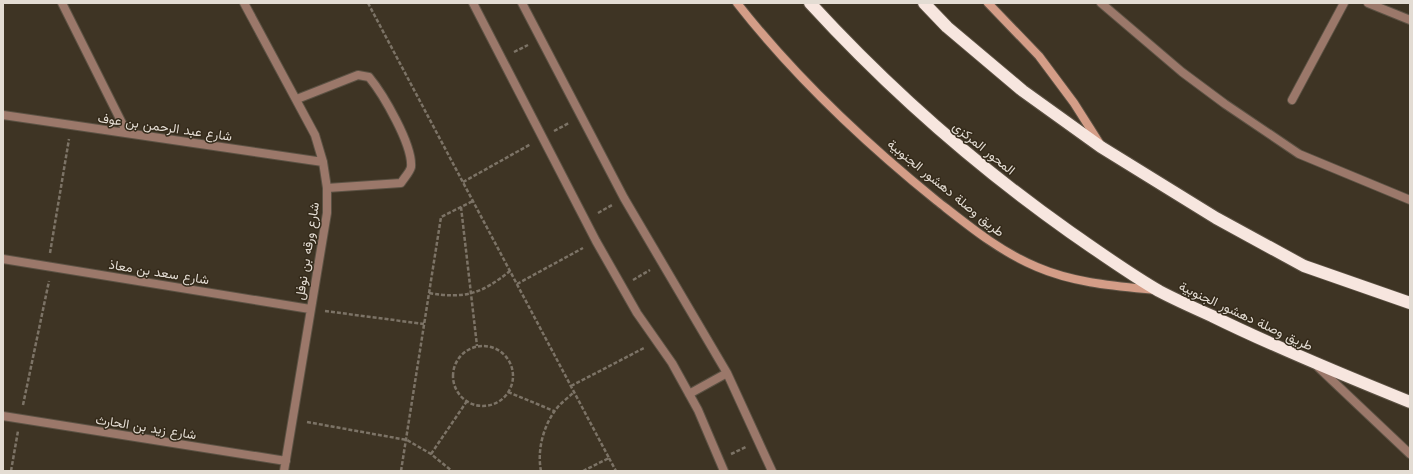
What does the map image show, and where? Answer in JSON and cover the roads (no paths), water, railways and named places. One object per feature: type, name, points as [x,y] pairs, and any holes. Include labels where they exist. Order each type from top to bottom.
[{"type":"highway","name":"المحور المركزى","points":[[810,3],[878,74],[979,163],[1048,216],[1099,252],[1159,290]]},
{"type":"highway","points":[[924,3],[947,27],[1023,91],[1102,147],[1216,218],[1304,266],[1410,302]]},
{"type":"highway","name":"طريق وصلة دهشور الجنوبية","points":[[1159,290],[1316,365],[1410,402]]},
{"type":"main road","name":"طريق وصلة دهشور الجنوبية","points":[[737,3],[781,55],[863,138],[909,179],[996,246],[1038,268],[1062,276],[1087,282],[1159,290]]},
{"type":"main road","points":[[988,3],[1039,56],[1074,103],[1102,147]]},
{"type":"street","points":[[62,3],[127,133]]},
{"type":"street","name":"شارع ورقه بن نوفل","points":[[244,3],[297,99],[315,135],[323,162],[327,188],[328,213],[310,309],[284,471]]},
{"type":"street","points":[[473,3],[596,241],[637,313],[657,342],[698,410],[724,471]]},
{"type":"street","points":[[522,3],[624,198],[727,374],[772,471]]},
{"type":"street","points":[[1101,3],[1182,72],[1300,154],[1410,200]]},
{"type":"street","points":[[1292,100],[1344,3]]},
{"type":"street","points":[[1368,3],[1410,20]]},
{"type":"street","points":[[297,99],[358,75],[370,77],[382,92],[409,150],[411,168],[401,183],[327,188]]},
{"type":"street","name":"شارع عبد الرحمن بن عوف","points":[[3,115],[323,162]]},
{"type":"street","name":"شارع سعد بن معاذ","points":[[3,259],[310,309]]},
{"type":"street","points":[[1316,365],[1410,454]]},
{"type":"street","points":[[689,394],[727,374]]},
{"type":"street","name":"شارع زيد بن الحارث","points":[[3,416],[286,461]]}]
